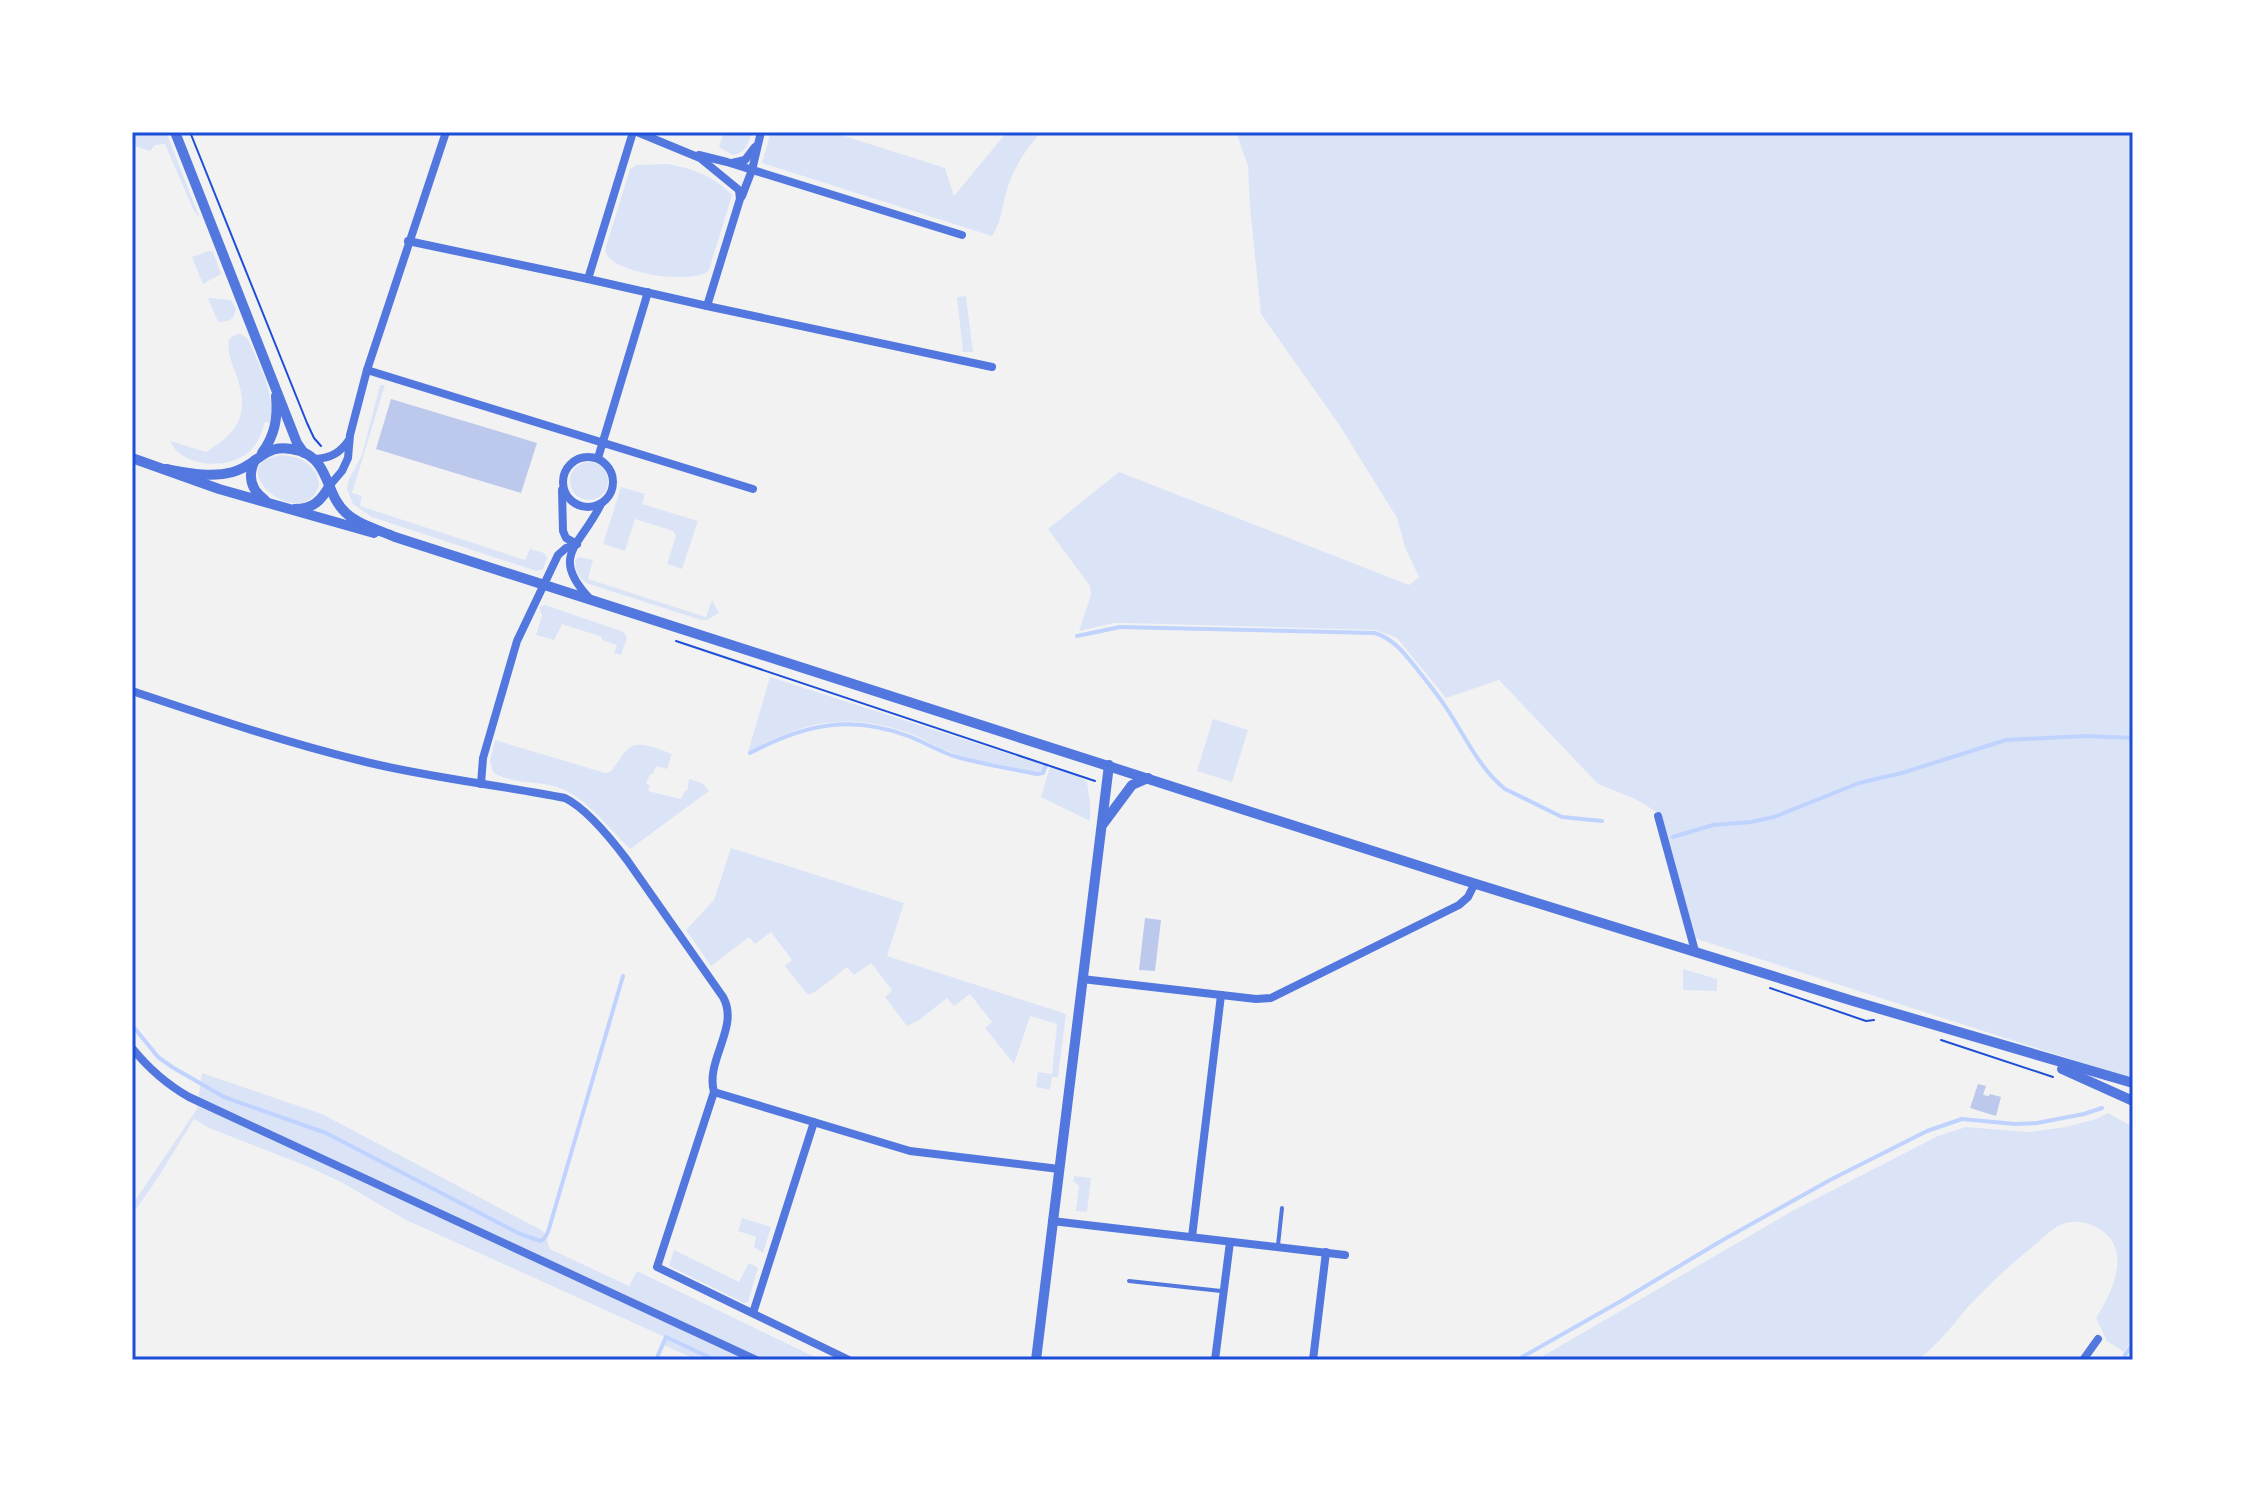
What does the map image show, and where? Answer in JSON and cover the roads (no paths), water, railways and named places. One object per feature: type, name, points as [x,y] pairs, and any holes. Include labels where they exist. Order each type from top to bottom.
[{"type":"street","points":[[175,132],[297,443],[304,453]]},
{"type":"street","points":[[290,509],[305,509],[316,504],[346,463],[367,370],[446,132]]},
{"type":"street","points":[[588,279],[635,132],[692,154],[962,235]]},
{"type":"street","points":[[707,306],[752,170],[761,132]]},
{"type":"street","points":[[727,162],[745,160],[758,143]]},
{"type":"street","points":[[692,154],[736,187],[740,199]]},
{"type":"street","points":[[408,241],[992,367]]},
{"type":"street","points":[[598,458],[648,292]]},
{"type":"street","points":[[367,370],[753,489]]},
{"type":"street","points":[[267,501],[256,492],[251,481],[251,468],[272,436],[277,406],[274,382]]},
{"type":"street","points":[[315,459],[333,456],[343,449],[350,435]]},
{"type":"street","points":[[166,469],[221,474],[238,470],[258,457],[281,449],[304,453],[315,459],[322,468],[337,502],[345,512],[395,537],[1475,883],[2133,1083]]},
{"type":"street","points":[[577,544],[566,538],[563,531],[563,477],[571,463],[586,456],[598,458],[609,466],[614,482],[608,498],[602,504],[593,521],[577,544],[569,555],[570,569],[577,583],[592,600]]},
{"type":"street","points":[[132,458],[219,489],[348,527],[395,537]]},
{"type":"street","points":[[563,485],[565,493],[577,504],[585,507],[602,504]]},
{"type":"street","points":[[481,784],[483,758],[517,641],[559,553],[577,544]]},
{"type":"street","points":[[132,691],[287,741],[379,765],[570,800],[627,860],[726,1003],[727,1022],[712,1075],[714,1092],[657,1267],[849,1360]]},
{"type":"street","points":[[1036,1360],[1109,765]]},
{"type":"street","points":[[1101,828],[1111,810],[1132,785],[1148,778]]},
{"type":"street","points":[[1658,816],[1695,951]]},
{"type":"street","points":[[1082,979],[1256,999],[1279,995],[1459,905],[1467,899],[1475,883]]},
{"type":"street","points":[[1192,1237],[1221,995]]},
{"type":"street","points":[[2005,1046],[2133,1101]]},
{"type":"street","points":[[132,1048],[167,1084],[189,1097],[756,1360]]},
{"type":"street","points":[[714,1092],[910,1151],[1059,1169]]},
{"type":"street","points":[[753,1313],[814,1122]]},
{"type":"street","points":[[1052,1221],[1345,1255]]},
{"type":"street","points":[[1215,1360],[1230,1242]]},
{"type":"street","points":[[1313,1360],[1326,1252]]},
{"type":"street","points":[[2083,1360],[2098,1339]]},
{"type":"lane","points":[[1278,1247],[1282,1208]]},
{"type":"lane","points":[[1129,1281],[1224,1292]]},
{"type":"waterway","points":[[1077,636],[1120,627],[1375,633],[1393,643],[1408,658],[1444,704],[1480,762],[1505,789],[1562,817],[1602,821]]},
{"type":"waterway","points":[[750,753],[809,729],[848,724],[889,730],[951,755],[994,766],[1037,774],[1043,773],[1046,765]]},
{"type":"waterway","points":[[1673,837],[1713,825],[1774,817],[1859,783],[1902,773],[2006,740],[2085,736],[2133,738]]},
{"type":"waterway","points":[[132,1025],[158,1057],[224,1097],[326,1133],[518,1233],[540,1241],[548,1232],[623,976]]},
{"type":"waterway","points":[[1517,1360],[1830,1180],[1927,1131],[1962,1119],[2037,1123],[2102,1108]]},
{"type":"waterway","points":[[656,1360],[666,1337],[715,1360]]},
{"type":"waterway","points":[[2125,1355],[2133,1344]]}]
